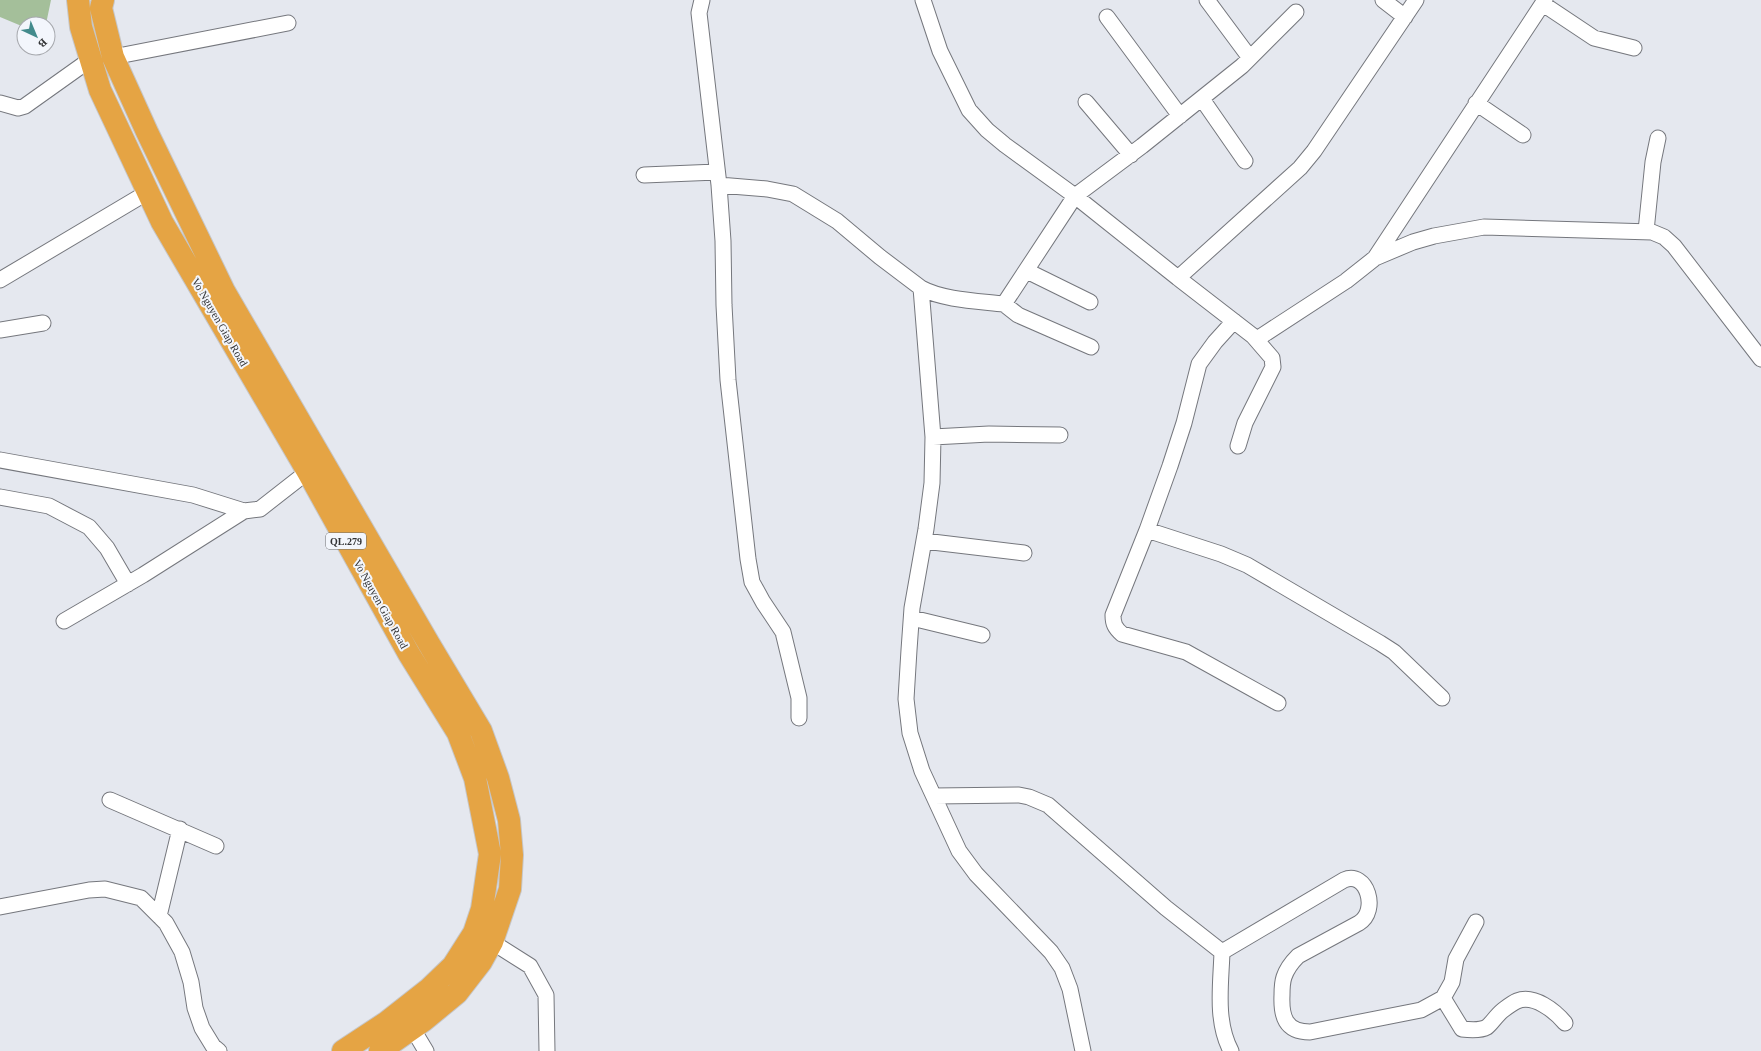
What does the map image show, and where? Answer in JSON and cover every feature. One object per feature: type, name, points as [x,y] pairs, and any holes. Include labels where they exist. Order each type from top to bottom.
[{"type":"highway","name":"Vo Nguyen Giap Road","points":[[78,0],[81,27],[100,90],[162,222],[481,730],[498,778],[509,820],[512,855],[510,889],[492,942],[481,962],[457,993],[343,1051]]},
{"type":"highway","name":"Vo Nguyen Giap Road","points":[[103,0],[101,8],[113,56],[151,139],[224,291],[315,466],[409,654],[458,733],[475,778],[484,817],[490,854],[482,909],[474,933],[453,966],[429,989],[407,1019],[380,1051]]},
{"type":"street","points":[[702,0],[699,13],[718,178],[723,241],[724,305],[728,380],[748,560],[752,582],[783,632],[799,698],[799,718]]},
{"type":"street","points":[[923,0],[940,51],[968,110],[987,130],[1005,145],[1075,196],[1257,339],[1272,358],[1274,367],[1245,423],[1238,446]]},
{"type":"street","points":[[1383,0],[1405,17]]},
{"type":"street","points":[[1178,278],[1300,168],[1314,151],[1416,0]]},
{"type":"street","points":[[1213,2],[1250,58]]},
{"type":"street","points":[[1375,258],[1544,2],[1594,38],[1634,48]]},
{"type":"street","points":[[1004,304],[1075,196],[1131,155],[1202,99],[1250,58],[1296,12]]},
{"type":"street","points":[[1108,18],[1180,116]]},
{"type":"street","points":[[113,56],[288,23]]},
{"type":"street","points":[[0,103],[18,108],[25,106],[91,59]]},
{"type":"street","points":[[1202,99],[1245,161]]},
{"type":"street","points":[[1086,102],[1131,155]]},
{"type":"street","points":[[1476,103],[1523,135]]},
{"type":"street","points":[[1646,231],[1652,162],[1658,138]]},
{"type":"street","points":[[644,176],[718,178],[793,194],[837,221],[880,257],[928,292],[1004,304],[1018,315],[1091,347]]},
{"type":"street","points":[[0,280],[148,192]]},
{"type":"street","points":[[1257,339],[1346,281],[1375,258],[1413,242],[1434,236],[1484,227],[1646,231],[1664,237],[1674,246],[1761,359]]},
{"type":"street","points":[[1027,271],[1090,302]]},
{"type":"street","points":[[921,288],[933,437],[932,483],[912,618],[906,699],[910,733],[922,771],[952,838],[966,862],[1051,952],[1062,968],[1070,989],[1083,1051]]},
{"type":"street","points":[[1234,321],[1215,342],[1199,364],[1184,422],[1147,530],[1113,615],[1113,622],[1122,634],[1186,652],[1278,703]]},
{"type":"street","points":[[0,330],[43,322]]},
{"type":"street","points":[[933,437],[989,434],[1060,435]]},
{"type":"street","points":[[0,460],[193,495],[244,511],[260,509],[315,466]]},
{"type":"street","points":[[0,497],[49,506],[89,527],[107,548],[128,584]]},
{"type":"street","points":[[64,621],[128,584],[244,511]]},
{"type":"street","points":[[1147,530],[1221,554],[1247,565],[1394,652],[1442,698]]},
{"type":"street","points":[[924,541],[1024,553]]},
{"type":"street","points":[[912,618],[982,635]]},
{"type":"street","points":[[934,796],[1019,795],[1029,797],[1048,805],[1166,908],[1222,952]]},
{"type":"street","points":[[110,800],[180,829],[216,846]]},
{"type":"street","points":[[159,916],[180,829]]},
{"type":"street","points":[[1222,952],[1344,880],[1355,878],[1363,885],[1370,904],[1369,912],[1364,920],[1305,951],[1292,962],[1287,969],[1282,983],[1282,1011],[1288,1024],[1295,1029],[1310,1032],[1421,1010],[1443,998],[1452,982],[1456,959],[1476,922]]},
{"type":"street","points":[[0,907],[89,890],[105,889],[141,898],[166,923],[182,952],[191,982],[195,1008],[202,1028],[213,1046],[219,1051]]},
{"type":"street","points":[[492,942],[530,966],[546,995],[547,1051]]},
{"type":"street","points":[[1222,952],[1220,1011],[1225,1036],[1231,1051]]},
{"type":"street","points":[[1443,998],[1462,1029],[1472,1031],[1487,1027],[1502,1012],[1517,1001],[1525,999],[1539,1002],[1557,1014],[1565,1023]]},
{"type":"street","points":[[407,1019],[426,1051]]},
{"type":"green space","points":[[0,0],[51,0],[48,16],[16,16],[16,24],[0,17]]}]
